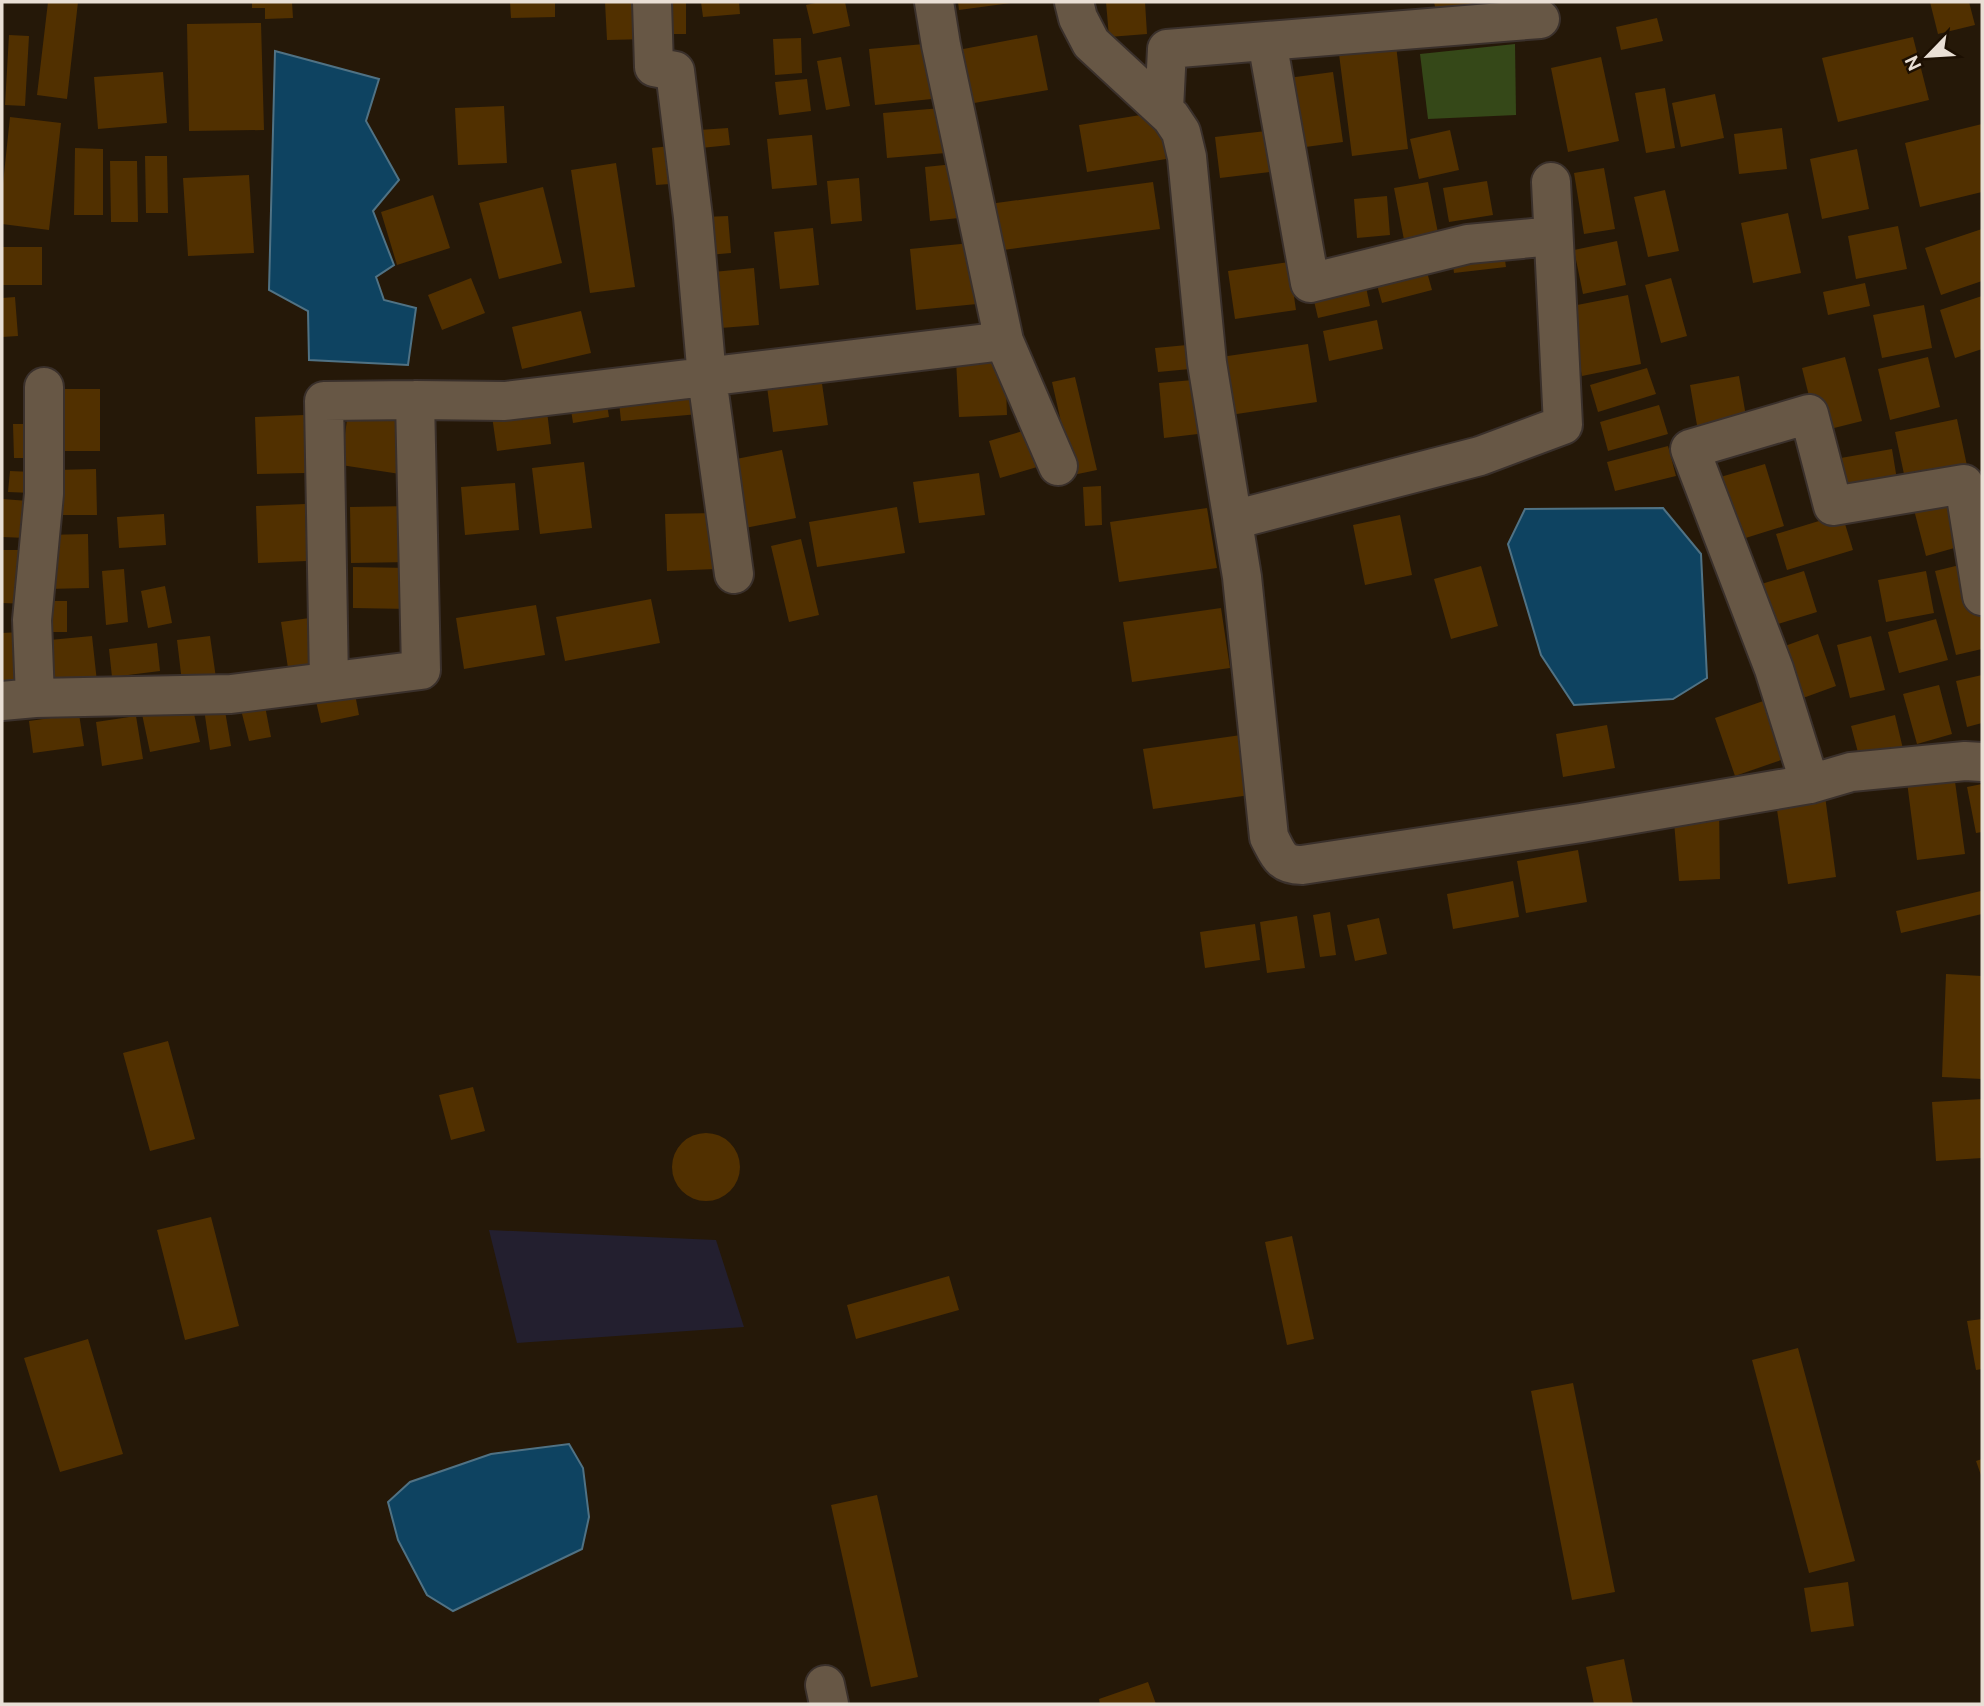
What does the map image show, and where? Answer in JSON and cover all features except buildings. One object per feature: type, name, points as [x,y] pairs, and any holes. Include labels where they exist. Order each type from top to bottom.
[{"type":"street","points":[[652,2],[654,67],[675,71],[693,217],[707,378],[734,574]]},
{"type":"street","points":[[934,2],[1004,341],[1058,466]]},
{"type":"street","points":[[1074,2],[1078,18],[1091,43],[1164,109],[1181,132],[1187,158],[1207,363],[1242,577],[1269,836],[1279,856],[1290,865],[1302,865],[1581,823],[1810,784],[1851,772],[1965,761],[1982,762]]},
{"type":"street","points":[[1164,109],[1167,48],[1540,19]]},
{"type":"street","points":[[1267,41],[1310,283],[1468,244],[1553,236]]},
{"type":"street","points":[[1233,520],[1480,456],[1563,425],[1551,182]]},
{"type":"street","points":[[329,681],[324,401],[505,401],[1004,341]]},
{"type":"street","points":[[44,387],[44,494],[32,620],[19,700],[230,694],[421,670],[415,400]]},
{"type":"street","points":[[1810,784],[1774,669],[1690,449],[1809,414],[1833,506],[1964,484],[1982,596]]},
{"type":"shaded area","points":[[489,1230],[716,1240],[744,1327],[517,1343]]},
{"type":"green space","points":[[1515,44],[1516,115],[1428,119],[1420,54]]},
{"type":"water","points":[[275,51],[379,79],[366,121],[399,180],[373,211],[394,265],[376,277],[384,300],[416,308],[408,365],[309,360],[308,311],[269,290]]},
{"type":"water","points":[[1663,508],[1701,554],[1707,678],[1673,699],[1574,705],[1541,655],[1508,544],[1525,509]]},
{"type":"water","points":[[569,1444],[583,1468],[589,1517],[582,1549],[453,1611],[427,1595],[398,1540],[388,1502],[410,1482],[491,1454]]}]
